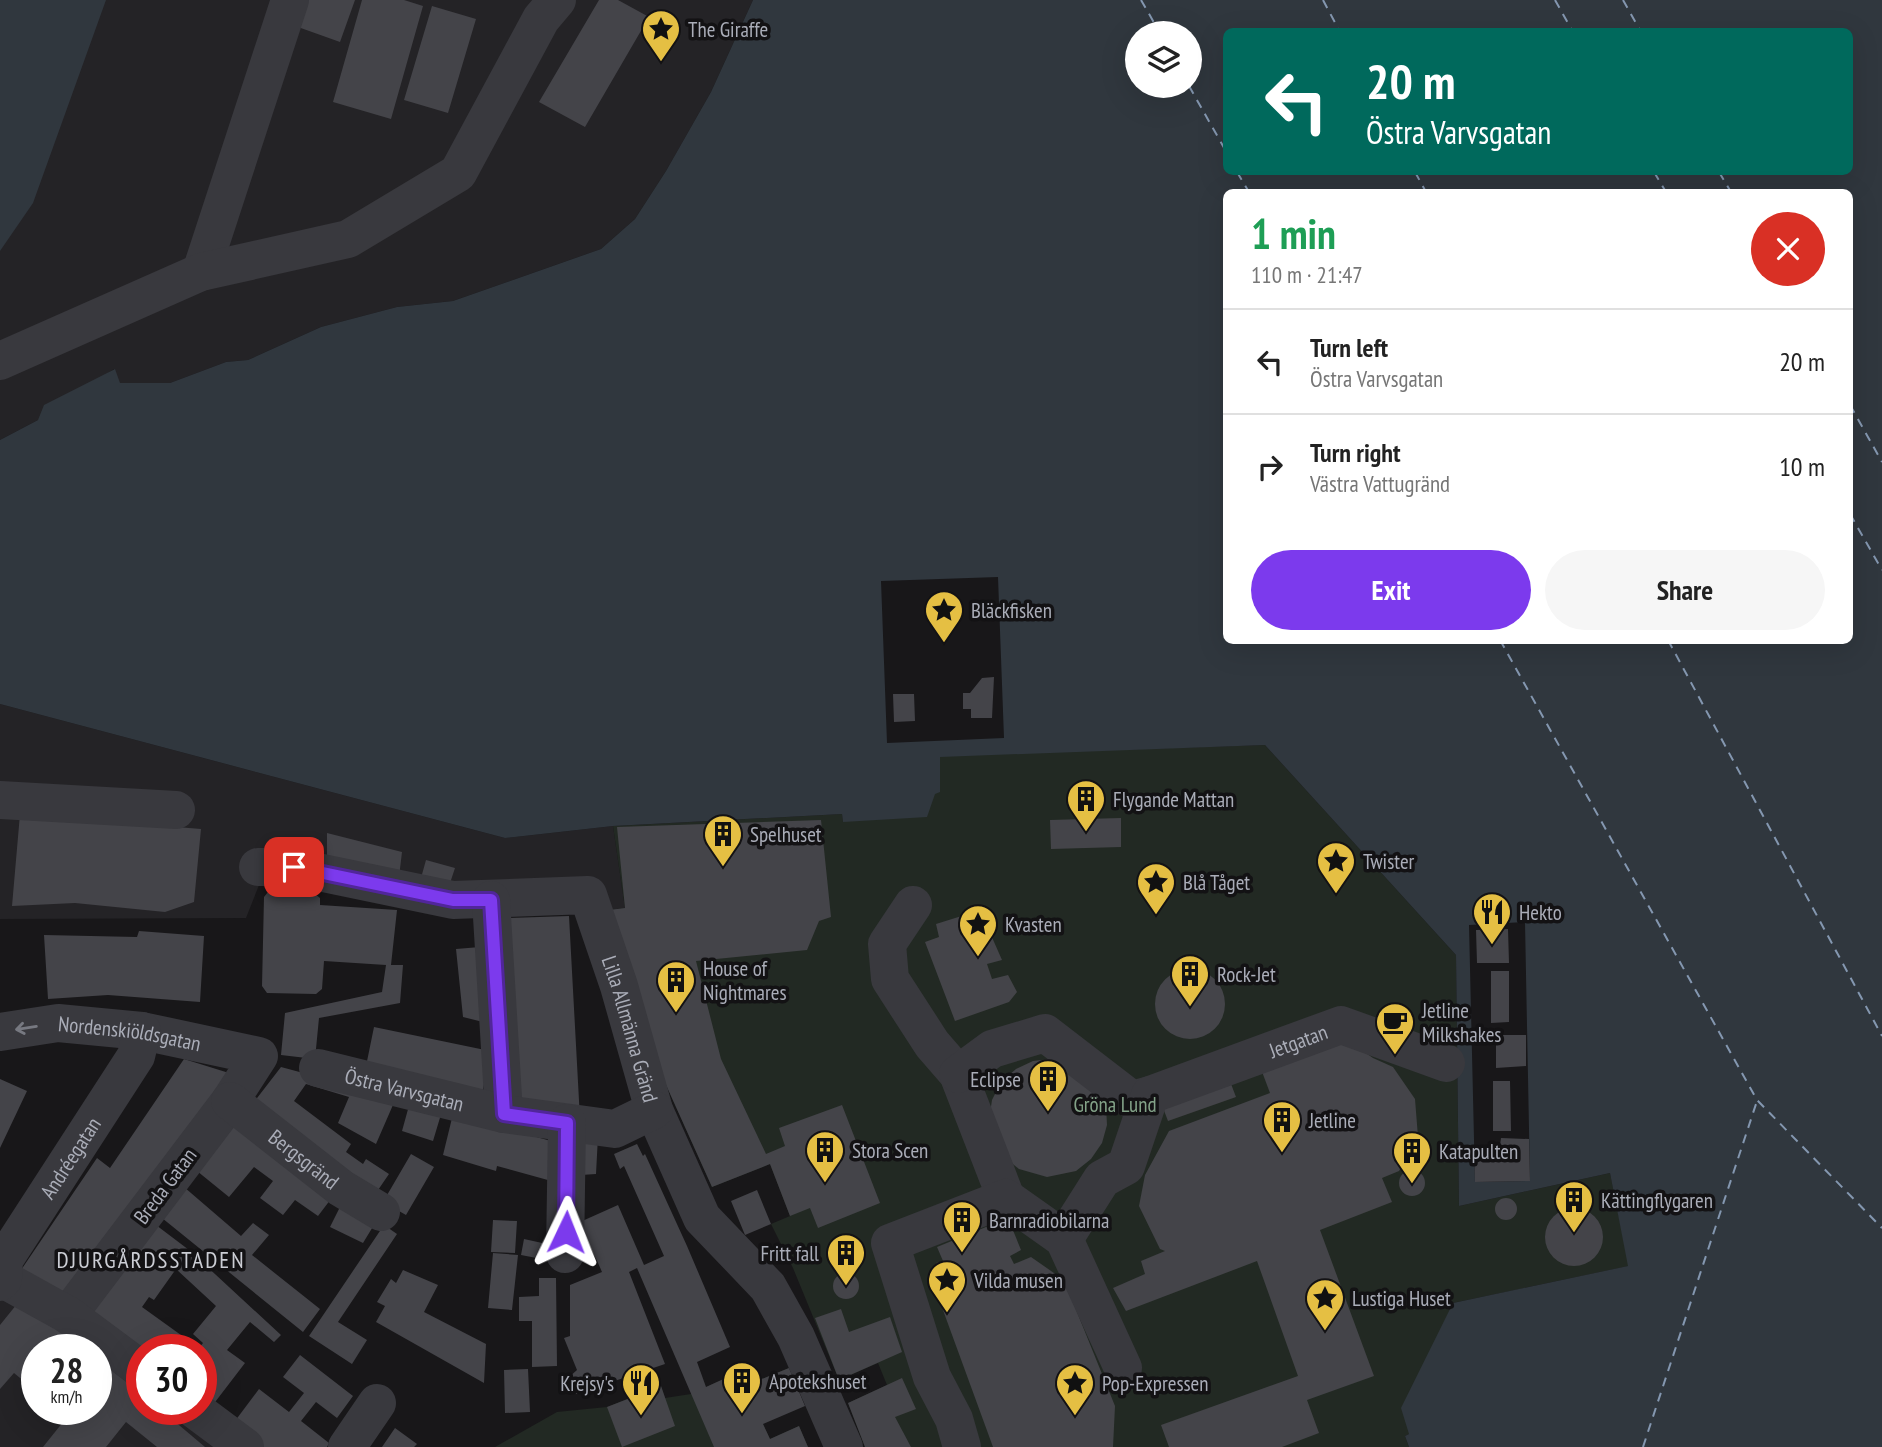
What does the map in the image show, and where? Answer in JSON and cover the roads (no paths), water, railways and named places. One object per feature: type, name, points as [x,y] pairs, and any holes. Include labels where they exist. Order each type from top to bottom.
[{"type":"street","points":[[201,272],[290,0]]},
{"type":"street","points":[[0,361],[201,272],[348,239],[458,173],[541,19],[557,0]]},
{"type":"street","points":[[0,800],[176,810]]},
{"type":"street","name":"Lilla Allmänna Gränd","points":[[258,867],[294,867],[453,900],[588,895],[619,986],[654,1110],[702,1217],[768,1287],[790,1327],[844,1447]]},
{"type":"street","points":[[491,900],[504,1114]]},
{"type":"street","points":[[913,905],[887,943],[890,979],[932,1044],[958,1074],[1006,1198],[1064,1239],[1123,1368]]},
{"type":"street","name":"Nordenskiöldsgatan","points":[[0,1032],[58,1023],[142,1031],[259,1056]]},
{"type":"street","name":"Jetgatan","points":[[1141,1097],[1341,1025],[1446,1063]]},
{"type":"street","name":"Andréegatan","points":[[2,1281],[4,1260],[136,1056],[142,1031]]},
{"type":"street","points":[[958,1074],[992,1049],[1045,1033],[1141,1097],[1126,1166],[1102,1179],[1064,1239]]},
{"type":"street","name":"Breda Gatan","points":[[68,1315],[230,1101],[259,1056]]},
{"type":"street","name":"Östra Varvsgatan","points":[[318,1068],[504,1114],[615,1129],[654,1110]]},
{"type":"street","name":"Bergsgränd","points":[[230,1101],[341,1188],[382,1212]]},
{"type":"street","points":[[565,1254],[567,1123]]},
{"type":"street","points":[[961,1447],[954,1419],[932,1377],[890,1242],[1006,1198]]},
{"type":"street","points":[[2,1281],[68,1315],[126,1358]]},
{"type":"street","points":[[347,1447],[377,1403]]},
{"type":"street","points":[[215,1425],[245,1447]]},
{"type":"place","name":"The Giraffe","points":[[661,63]]},
{"type":"place","name":"Bläckfisken","points":[[944,644]]},
{"type":"place","name":"Flygande Mattan","points":[[1086,833]]},
{"type":"place","name":"Spelhuset","points":[[723,868]]},
{"type":"place","name":"Twister","points":[[1336,895]]},
{"type":"place","name":"Blå Tåget","points":[[1156,916]]},
{"type":"place","name":"Hekto","points":[[1492,946]]},
{"type":"place","name":"Kvasten","points":[[978,958]]},
{"type":"place","name":"Rock-Jet","points":[[1190,1008]]},
{"type":"place","name":"House of Nightmares","points":[[676,1014]]},
{"type":"place","name":"Jetline Milkshakes","points":[[1395,1056]]},
{"type":"place","name":"Eclipse","points":[[1048,1113]]},
{"type":"place","name":"Jetline","points":[[1282,1154]]},
{"type":"place","name":"Stora Scen","points":[[825,1184]]},
{"type":"place","name":"Katapulten","points":[[1412,1185]]},
{"type":"place","name":"Kättingflygaren","points":[[1574,1234]]},
{"type":"place","name":"Barnradiobilarna","points":[[962,1254]]},
{"type":"place","name":"Fritt fall","points":[[846,1287]]},
{"type":"place","name":"Vilda musen","points":[[947,1314]]},
{"type":"place","name":"Lustiga Huset","points":[[1325,1332]]},
{"type":"place","name":"Apotekshuset","points":[[742,1415]]},
{"type":"place","name":"Krejsy's","points":[[641,1417]]},
{"type":"place","name":"Pop-Expressen","points":[[1075,1417]]},
{"type":"district","name":"DJURGÅRDSSTADEN","points":[[151,1259]]},
{"type":"park label","name":"Gröna Lund","points":[[1115,1104]]}]
